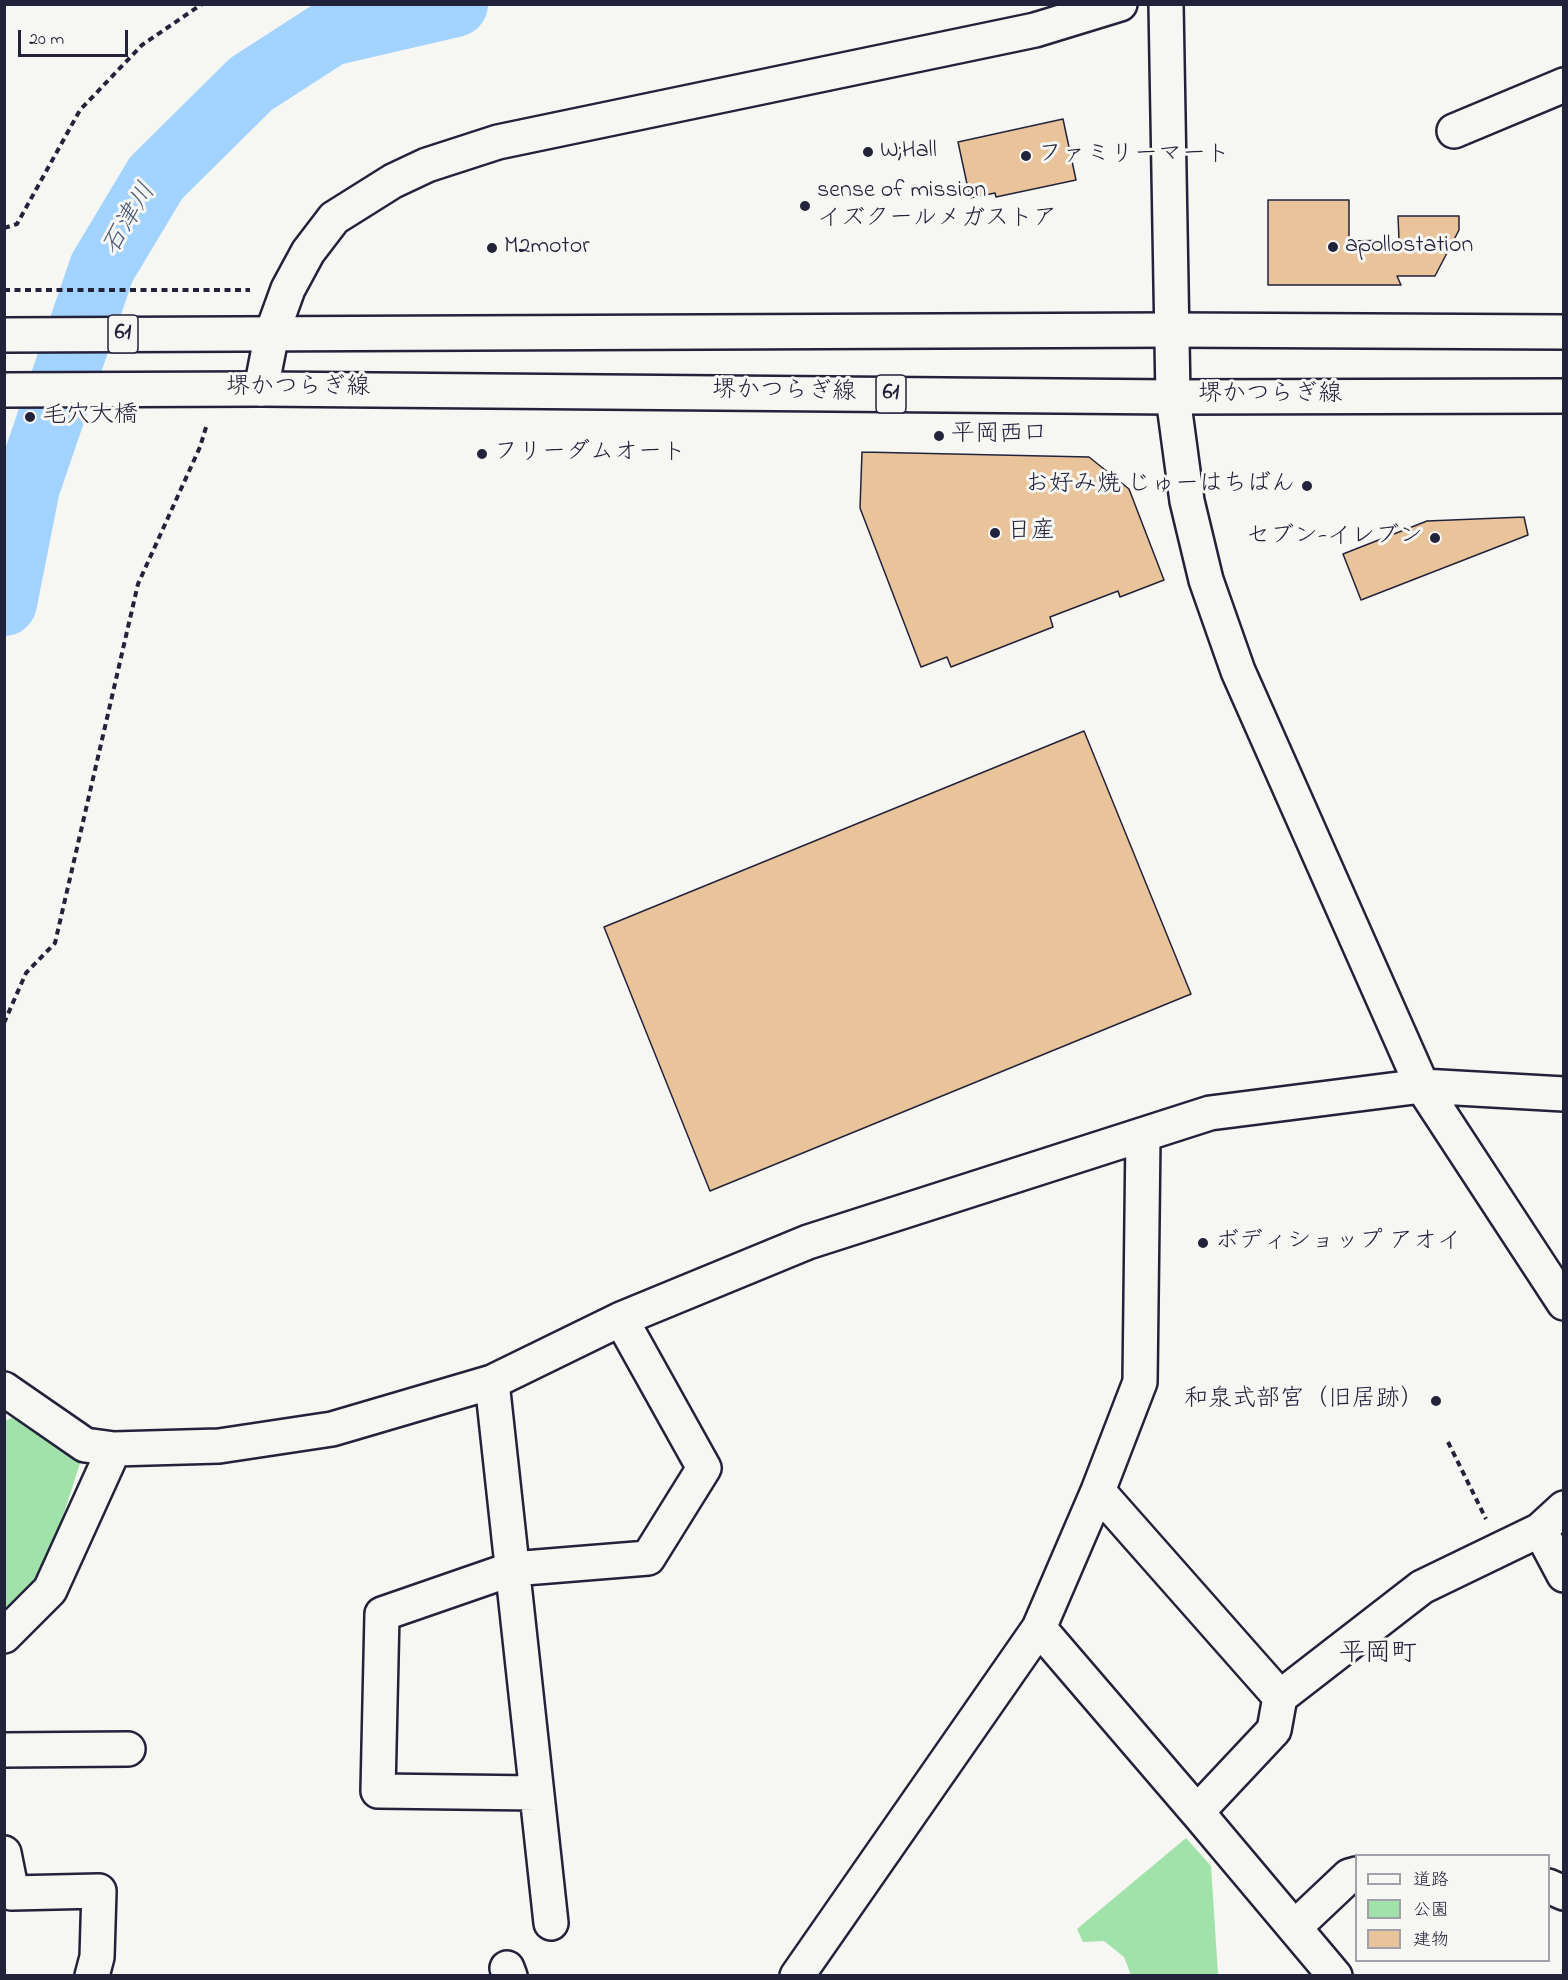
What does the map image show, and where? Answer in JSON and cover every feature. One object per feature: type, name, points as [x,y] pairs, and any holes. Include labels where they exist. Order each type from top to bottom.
[{"type":"street","points":[[261,389],[257,333],[288,289],[308,252],[334,218],[393,181],[427,165],[498,142],[1035,30],[1120,4]]},
{"type":"street","points":[[1166,4],[1173,397],[1188,501],[1206,580],[1238,671],[1422,1086],[1563,1303]]},
{"type":"street","points":[[1454,131],[1563,85]]},
{"type":"street","name":"61","points":[[4,335],[1172,330],[1563,332]]},
{"type":"street","name":"堺かつらぎ線","points":[[4,390],[261,389],[1173,397],[1563,396]]},
{"type":"street","points":[[4,1389],[85,1445],[114,1449],[219,1446],[332,1429],[492,1382],[621,1319],[808,1242],[1210,1113],[1422,1086],[1563,1094]]},
{"type":"street","points":[[797,1976],[1039,1628],[1098,1491],[1140,1382],[1143,1136]]},
{"type":"street","points":[[536,1793],[378,1791],[382,1614],[512,1569],[648,1557],[704,1468],[621,1319]]},
{"type":"street","points":[[492,1382],[551,1923]]},
{"type":"street","points":[[4,1636],[50,1590],[114,1449]]},
{"type":"street","points":[[1098,1491],[1280,1697]]},
{"type":"street","points":[[1197,1812],[1274,1730],[1280,1697],[1422,1587],[1501,1549],[1552,1519],[1563,1575]]},
{"type":"street","points":[[1039,1628],[1335,1976]]},
{"type":"street","points":[[4,1750],[128,1749]]},
{"type":"street","points":[[4,1853],[12,1893],[99,1891],[98,1957],[92,1976]]},
{"type":"street","points":[[1295,1927],[1348,1876],[1355,1874]]},
{"type":"path","points":[[4,228],[16,224],[80,110],[142,45],[202,4]]},
{"type":"path","points":[[4,290],[255,290]]},
{"type":"path","points":[[4,1023],[26,973],[55,944],[138,584],[200,447],[218,389]]},
{"type":"path","points":[[1448,1442],[1501,1549]]},
{"type":"green space","points":[[12,1418],[83,1454],[44,1575],[5,1609],[4,1421]]},
{"type":"green space","points":[[1186,1838],[1211,1866],[1218,1975],[1131,1975],[1124,1957],[1104,1941],[1083,1942],[1077,1929]]},
{"type":"building","points":[[1063,119],[1076,180],[996,197],[995,193],[970,198],[958,142]]},
{"type":"building","points":[[1268,200],[1349,200],[1349,241],[1399,240],[1398,216],[1459,216],[1459,230],[1435,276],[1397,276],[1401,285],[1268,285]]},
{"type":"building","points":[[862,452],[1089,457],[1129,489],[1164,580],[1120,597],[1118,591],[1050,617],[1053,627],[951,667],[947,657],[921,667],[860,508]]},
{"type":"building","points":[[1524,517],[1528,535],[1361,600],[1343,554],[1427,521]]},
{"type":"building","points":[[1084,731],[1191,994],[710,1191],[604,927]]},
{"type":"waterway","name":"石津川","points":[[4,603],[27,487],[102,268],[156,178],[251,84],[330,33],[455,4]]},
{"type":"place","name":"W;Hall","points":[[868,152]]},
{"type":"place","name":"ファミリーマート","points":[[1026,156]]},
{"type":"place","name":"sense of mission イズクールメガストア","points":[[805,206]]},
{"type":"place","name":"apollostation","points":[[1333,247]]},
{"type":"place","name":"M2motor","points":[[492,248]]},
{"type":"place","name":"毛穴大橋","points":[[30,417]]},
{"type":"place","name":"平岡西口","points":[[939,436]]},
{"type":"place","name":"フリーダムオート","points":[[482,454]]},
{"type":"place","name":"お好み焼 じゅーはちばん","points":[[1307,486]]},
{"type":"place","name":"日産","points":[[995,533]]},
{"type":"place","name":"セブン-イレブン","points":[[1435,538]]},
{"type":"place","name":"ボディショップ アオイ","points":[[1203,1243]]},
{"type":"place","name":"和泉式部宮（旧居跡）","points":[[1436,1401]]},
{"type":"district","name":"平岡町","points":[[1378,1656]]}]
